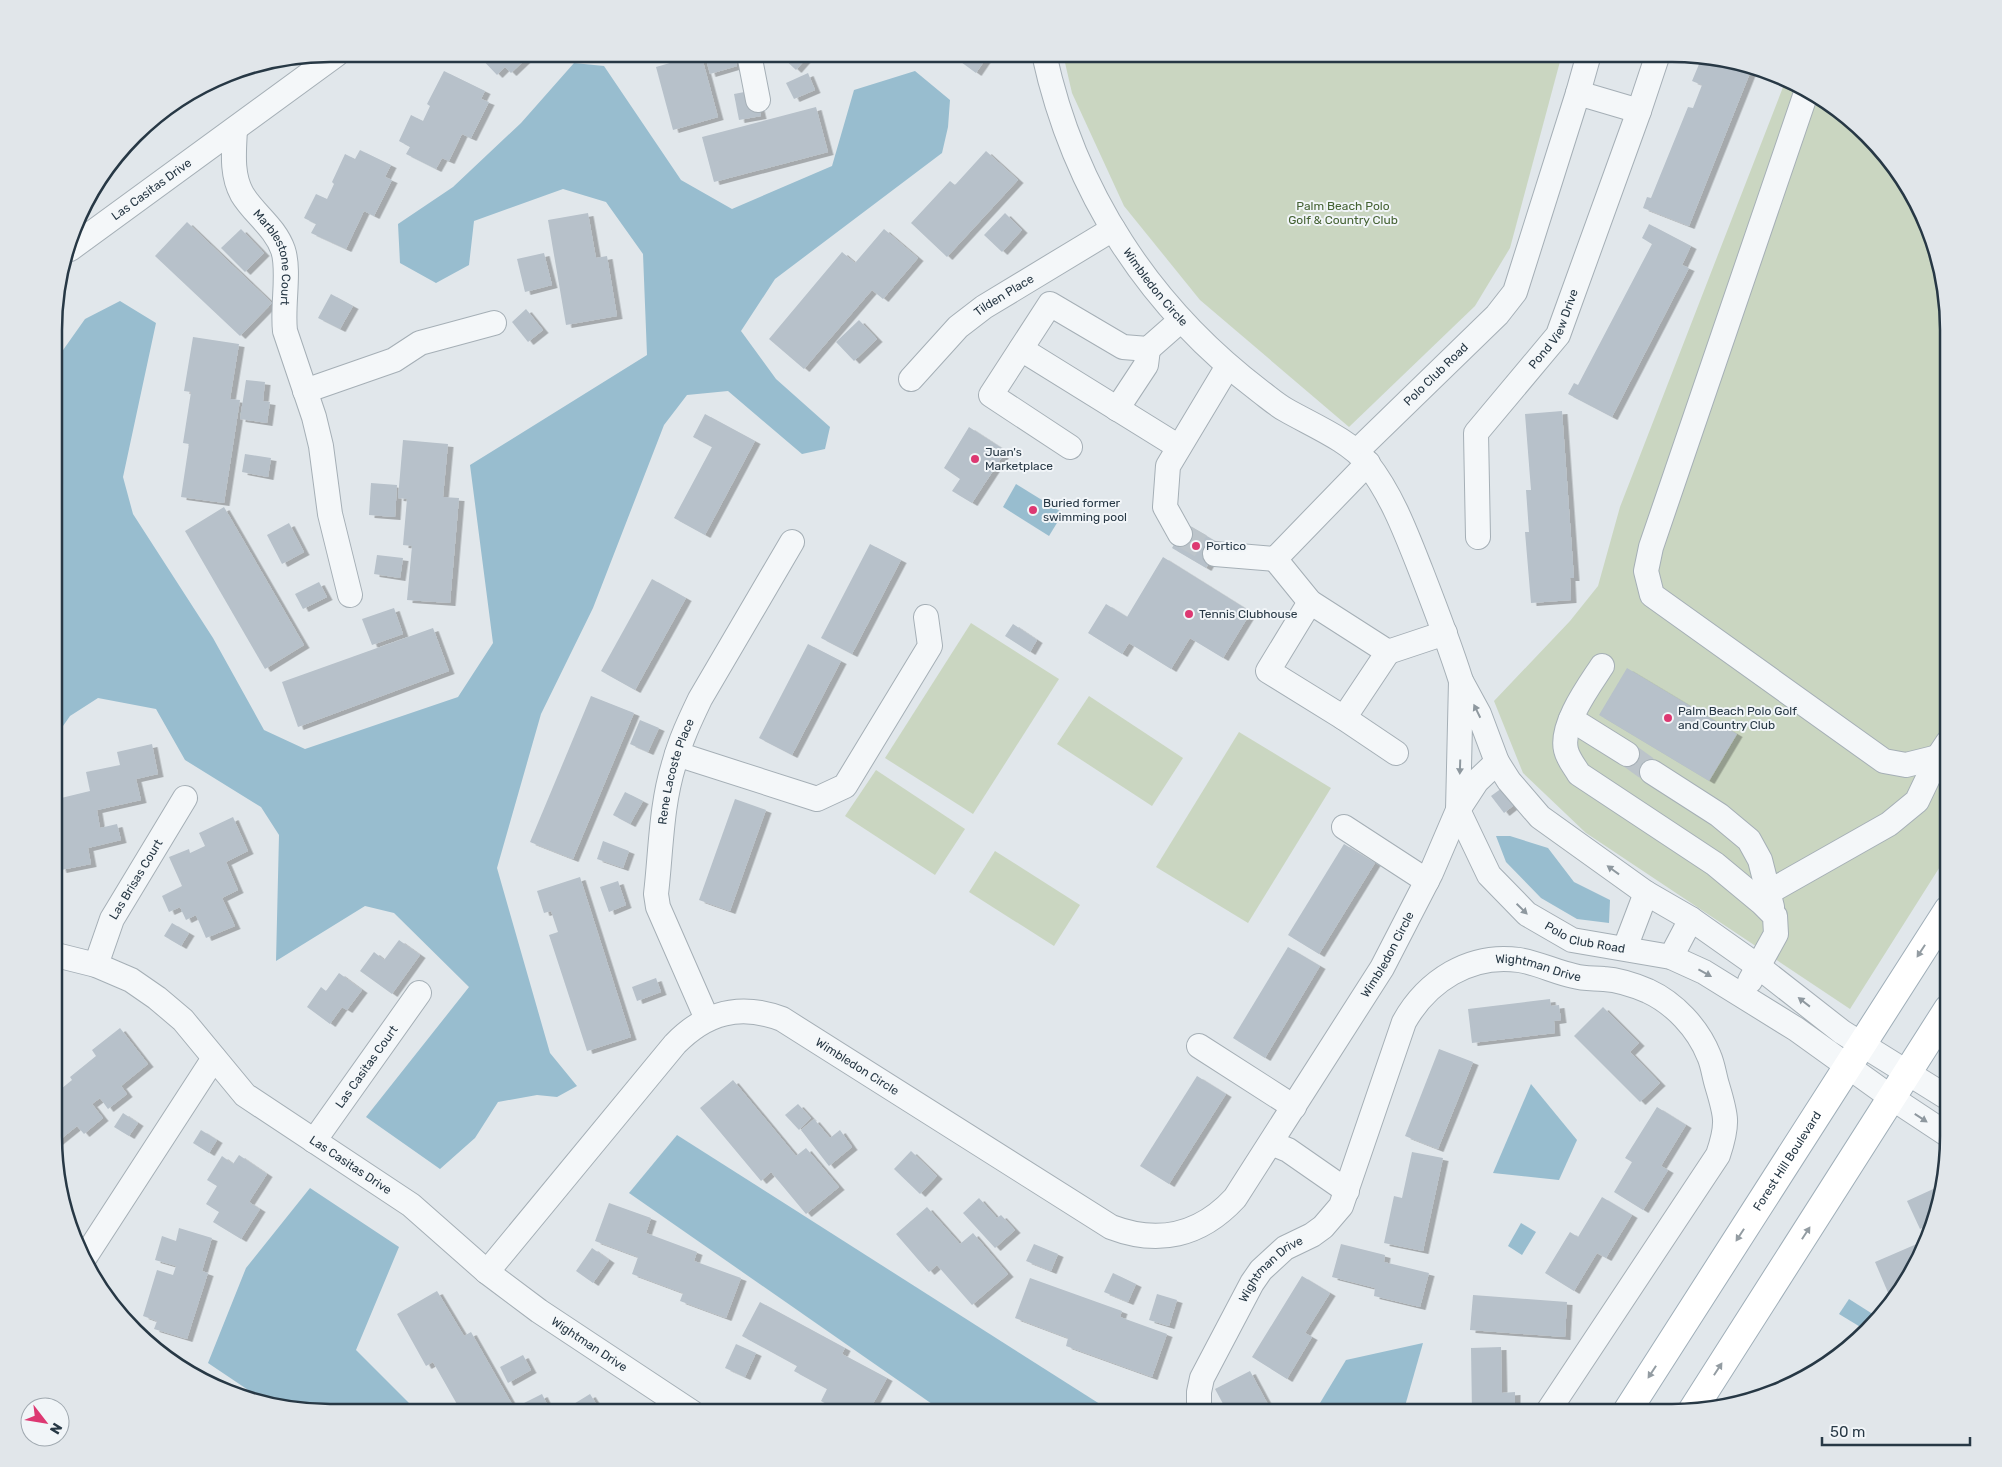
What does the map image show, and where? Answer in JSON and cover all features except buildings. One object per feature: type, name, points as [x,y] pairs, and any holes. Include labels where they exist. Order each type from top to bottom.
[{"type":"main road","name":"Forest Hill Boulevard","points":[[1632,1404],[1865,1062],[1940,925]]},
{"type":"main road","points":[[1696,1403],[1940,1022]]},
{"type":"street","name":"Las Casitas Drive","points":[[78,244],[325,63]]},
{"type":"street","points":[[751,63],[758,100]]},
{"type":"street","name":"Wimbledon Circle","points":[[1047,63],[1066,131],[1088,183],[1112,229],[1145,277],[1181,320],[1228,366],[1283,409],[1362,457]]},
{"type":"street","name":"Polo Club Road","points":[[1586,63],[1515,292],[1497,315],[1362,457],[1400,516],[1445,633],[1461,681],[1479,714],[1497,762],[1509,781],[1540,817],[1646,894],[1691,919],[1759,967],[1842,1032],[1865,1062]]},
{"type":"street","name":"Pond View Drive","points":[[1478,537],[1476,433],[1558,335],[1655,63]]},
{"type":"street","points":[[1578,93],[1639,112]]},
{"type":"street","points":[[1804,98],[1654,538],[1646,572],[1652,595],[1884,761],[1906,765],[1940,750]]},
{"type":"street","name":"Marblestone Court","points":[[235,129],[233,165],[236,180],[242,194],[279,239],[284,252],[286,268],[285,331],[321,446],[330,514],[350,595]]},
{"type":"street","name":"Tilden Place","points":[[911,379],[958,327],[984,307],[1112,229]]},
{"type":"street","points":[[1070,447],[991,395],[1050,304],[1123,347],[1148,349]]},
{"type":"street","points":[[1117,409],[1146,365],[1148,349],[1181,320]]},
{"type":"street","points":[[305,391],[394,360],[420,344],[494,323]]},
{"type":"street","points":[[1021,348],[1179,447]]},
{"type":"street","points":[[1180,534],[1165,508],[1168,466],[1228,366]]},
{"type":"street","points":[[1275,559],[1362,457]]},
{"type":"street","name":"Rene Lacoste Place","points":[[707,1019],[662,920],[656,894],[668,792],[677,754],[700,699],[792,542]]},
{"type":"street","points":[[1215,554],[1275,559],[1310,602],[1388,652]]},
{"type":"street","points":[[1310,602],[1268,671],[1396,753]]},
{"type":"street","points":[[677,754],[817,799],[845,786],[930,646],[926,617]]},
{"type":"street","points":[[1344,718],[1388,652],[1445,633]]},
{"type":"street","points":[[1602,666],[1580,698],[1571,719],[1566,749],[1579,774],[1715,864],[1774,916]]},
{"type":"street","name":"Polo Club Road","points":[[1461,681],[1458,810],[1488,874],[1527,914],[1572,940],[1671,957],[1704,972],[1796,1029],[1865,1062]]},
{"type":"street","points":[[1571,719],[1627,754]]},
{"type":"street","points":[[1769,892],[1889,824],[1917,801],[1940,755]]},
{"type":"street","name":"Wimbledon Circle","points":[[488,1272],[686,1032],[707,1019],[722,1013],[744,1011],[767,1014],[782,1019],[1111,1227],[1137,1235],[1164,1236],[1178,1234],[1197,1227],[1215,1217],[1235,1198],[1294,1107],[1382,968],[1427,881],[1458,810],[1478,781],[1497,762]]},
{"type":"street","points":[[1652,772],[1719,816],[1749,840],[1760,860],[1769,892],[1776,934],[1759,967],[1741,995]]},
{"type":"street","name":"Las Brisas Court","points":[[96,965],[112,919],[185,798]]},
{"type":"street","points":[[1344,827],[1427,881]]},
{"type":"street","points":[[1626,948],[1646,894]]},
{"type":"street","points":[[1671,957],[1691,919]]},
{"type":"street","name":"Las Casitas Drive","points":[[63,957],[96,965],[131,980],[157,998],[182,1020],[245,1095],[411,1205],[488,1272]]},
{"type":"street","name":"Wightman Drive","points":[[1199,1404],[1202,1378],[1252,1283],[1261,1270],[1278,1253],[1323,1227],[1337,1212],[1347,1191],[1404,1022],[1424,994],[1452,972],[1465,966],[1490,960],[1518,960],[1573,976],[1618,981],[1647,991],[1660,998],[1683,1017],[1702,1041],[1713,1068],[1725,1113],[1723,1141],[1718,1154],[1553,1404]]},
{"type":"street","name":"Las Casitas Court","points":[[314,1141],[419,993]]},
{"type":"street","points":[[1199,1046],[1294,1107]]},
{"type":"street","points":[[89,1252],[214,1058]]},
{"type":"street","points":[[1865,1062],[1908,1072],[1940,1093]]},
{"type":"street","points":[[1865,1062],[1892,1098],[1940,1130]]},
{"type":"street","points":[[1271,1142],[1288,1150],[1347,1191]]},
{"type":"street","name":"Wightman Drive","points":[[488,1272],[539,1311],[679,1404]]},
{"type":"green space","name":"Palm Beach Polo Golf & Country Club","points":[[1065,63],[1560,63],[1510,248],[1475,306],[1349,427],[1200,300],[1124,206],[1072,93]]},
{"type":"green space","points":[[1783,87],[1805,98],[1848,129],[1873,154],[1894,182],[1912,212],[1925,245],[1934,279],[1939,313],[1940,867],[1850,1009],[1586,833],[1523,773],[1494,701],[1570,621],[1598,586],[1620,507]]},
{"type":"green space","points":[[971,623],[1059,679],[973,814],[885,758]]},
{"type":"green space","points":[[1089,696],[1183,758],[1152,806],[1057,744]]},
{"type":"green space","points":[[1239,732],[1331,788],[1248,923],[1156,867]]},
{"type":"green space","points":[[876,770],[965,829],[935,875],[845,816]]},
{"type":"green space","points":[[995,851],[1080,905],[1054,946],[969,892]]},
{"type":"water","points":[[574,63],[604,66],[681,180],[732,209],[832,166],[854,90],[915,71],[950,100],[948,127],[942,153],[775,279],[741,331],[776,379],[830,427],[825,449],[802,454],[728,391],[687,395],[664,425],[593,608],[541,714],[497,868],[550,1053],[577,1086],[557,1097],[537,1095],[498,1102],[475,1138],[440,1169],[366,1117],[469,987],[394,913],[365,906],[276,961],[279,835],[261,807],[185,760],[156,709],[98,698],[70,716],[63,726],[63,350],[85,319],[120,301],[156,323],[123,477],[133,514],[213,638],[264,730],[305,749],[458,697],[493,643],[470,465],[647,355],[643,254],[606,202],[563,189],[474,221],[469,265],[436,283],[400,263],[398,224],[453,187],[521,123]]},
{"type":"water","name":"Buried former swimming pool","points":[[1016,484],[1063,513],[1049,536],[1003,507]]},
{"type":"water","points":[[1496,836],[1510,836],[1548,848],[1574,882],[1610,900],[1609,923],[1577,919],[1541,898],[1506,862]]},
{"type":"water","points":[[1531,1084],[1577,1140],[1559,1180],[1493,1173]]},
{"type":"water","points":[[677,1135],[1100,1404],[932,1404],[629,1193]]},
{"type":"water","points":[[310,1188],[399,1247],[356,1350],[410,1404],[313,1404],[279,1399],[251,1392],[208,1363],[246,1268]]},
{"type":"water","points":[[1521,1223],[1536,1232],[1522,1255],[1508,1246]]},
{"type":"water","points":[[1849,1299],[1872,1314],[1860,1327],[1839,1314]]},
{"type":"water","points":[[1423,1343],[1406,1404],[1320,1403],[1346,1360]]},
{"type":"tunnel","points":[[1180,534],[1215,554]]},
{"type":"tunnel","points":[[1627,754],[1652,772]]},
{"type":"place","name":"Juan's Marketplace","points":[[975,459]]},
{"type":"place","name":"Buried former swimming pool","points":[[1033,510]]},
{"type":"place","name":"Portico","points":[[1196,546]]},
{"type":"place","name":"Tennis Clubhouse","points":[[1189,614]]},
{"type":"place","name":"Palm Beach Polo Golf and Country Club","points":[[1668,718]]}]
